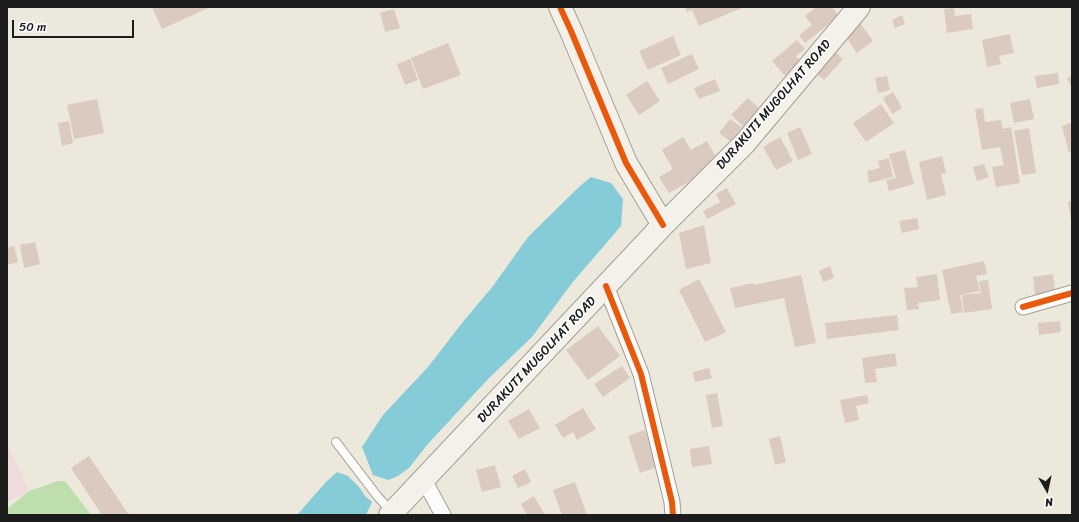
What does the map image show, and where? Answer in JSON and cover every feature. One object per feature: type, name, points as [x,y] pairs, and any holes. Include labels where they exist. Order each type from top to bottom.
[{"type":"main road","points":[[560,7],[626,163],[663,225]]},
{"type":"main road","name":"DURAKUTI MUGOLHAT ROAD","points":[[391,514],[663,225],[744,144],[859,7]]},
{"type":"street","points":[[606,286],[641,374],[672,502],[673,515]]},
{"type":"street","points":[[1023,307],[1072,293]]},
{"type":"street","points":[[424,480],[443,515]]},
{"type":"lane","points":[[336,442],[391,514]]},
{"type":"shaded area","points":[[7,444],[29,491],[7,502]]},
{"type":"green space","points":[[58,481],[65,481],[91,515],[7,515],[7,509],[29,491]]},
{"type":"water","points":[[591,177],[611,183],[623,199],[621,226],[572,283],[532,337],[489,378],[427,445],[409,468],[398,476],[388,480],[373,475],[362,447],[383,415],[428,367],[493,286],[528,237]]},
{"type":"water","points":[[337,472],[348,476],[372,502],[366,515],[297,515],[326,482]]},
{"type":"building","points":[[152,7],[210,7],[162,29]]},
{"type":"building","points":[[685,7],[744,7],[699,26],[692,10],[687,12]]},
{"type":"building","points":[[816,7],[832,7],[839,16],[805,43],[799,35],[812,25],[805,16]]},
{"type":"building","points":[[954,8],[955,16],[971,14],[973,29],[947,33],[944,9]]},
{"type":"building","points":[[394,9],[400,28],[385,32],[380,13]]},
{"type":"building","points":[[902,15],[905,24],[895,28],[892,20]]},
{"type":"building","points":[[860,23],[873,41],[857,53],[844,34]]},
{"type":"building","points":[[1010,34],[1014,53],[999,56],[1001,64],[987,67],[982,40]]},
{"type":"building","points":[[673,36],[681,55],[648,70],[639,51]]},
{"type":"building","points":[[797,40],[805,49],[796,56],[801,62],[785,76],[772,61]]},
{"type":"building","points":[[448,43],[461,75],[423,89],[411,58]]},
{"type":"building","points":[[834,51],[843,59],[824,80],[815,72]]},
{"type":"building","points":[[692,54],[699,69],[668,84],[661,68]]},
{"type":"building","points":[[410,59],[418,80],[405,85],[397,64]]},
{"type":"building","points":[[1058,73],[1059,84],[1037,88],[1035,76]]},
{"type":"building","points":[[887,76],[890,90],[878,93],[875,78]]},
{"type":"building","points":[[1072,76],[1072,89],[1067,78]]},
{"type":"building","points":[[715,79],[720,91],[699,99],[694,88]]},
{"type":"building","points":[[647,81],[660,101],[639,115],[626,95]]},
{"type":"building","points":[[893,92],[902,108],[892,114],[883,98]]},
{"type":"building","points":[[748,98],[759,108],[743,126],[731,115]]},
{"type":"building","points":[[97,99],[104,133],[74,139],[67,105]]},
{"type":"building","points":[[1030,99],[1034,119],[1014,123],[1010,103]]},
{"type":"building","points":[[881,104],[894,123],[866,142],[853,123]]},
{"type":"building","points":[[983,108],[985,122],[1001,120],[1003,129],[1011,127],[1020,183],[996,187],[992,167],[1004,165],[1000,147],[982,150],[975,109]]},
{"type":"building","points":[[730,119],[741,127],[731,142],[719,133]]},
{"type":"building","points":[[69,121],[73,143],[62,146],[58,123]]},
{"type":"building","points":[[1071,123],[1072,152],[1069,153],[1062,126]]},
{"type":"building","points":[[800,127],[812,154],[798,160],[787,133]]},
{"type":"building","points":[[1029,128],[1036,173],[1022,175],[1014,131]]},
{"type":"building","points":[[683,137],[691,150],[707,141],[720,164],[669,193],[659,177],[673,169],[662,150]]},
{"type":"building","points":[[780,137],[793,161],[776,170],[763,147]]},
{"type":"building","points":[[905,150],[914,184],[889,191],[886,180],[896,178],[889,154]]},
{"type":"building","points":[[942,156],[946,173],[941,174],[946,195],[927,200],[919,162]]},
{"type":"building","points":[[889,158],[893,177],[869,183],[867,171],[880,168],[878,161]]},
{"type":"building","points":[[984,164],[989,177],[977,181],[973,167]]},
{"type":"building","points":[[727,188],[736,204],[707,219],[703,211],[720,202],[716,194]]},
{"type":"building","points":[[1072,201],[1072,221],[1071,221],[1068,202]]},
{"type":"building","points":[[917,218],[919,229],[902,233],[899,221]]},
{"type":"building","points":[[704,225],[711,263],[686,269],[679,233]]},
{"type":"building","points":[[35,242],[40,264],[24,268],[20,245]]},
{"type":"building","points":[[14,246],[18,262],[7,265],[7,248]]},
{"type":"building","points":[[984,261],[987,274],[976,276],[980,291],[960,295],[963,312],[951,314],[942,270]]},
{"type":"building","points":[[830,266],[834,278],[823,282],[819,271]]},
{"type":"building","points":[[937,274],[940,300],[918,303],[919,309],[907,310],[904,288],[918,287],[916,277]]},
{"type":"building","points":[[1053,274],[1055,292],[1035,295],[1033,277]]},
{"type":"building","points":[[801,275],[816,343],[795,347],[784,298],[735,308],[730,288],[754,283],[754,285]]},
{"type":"building","points":[[699,279],[726,332],[705,342],[679,290]]},
{"type":"building","points":[[988,280],[992,309],[964,313],[962,295],[981,293],[979,281]]},
{"type":"building","points":[[897,315],[899,330],[827,339],[825,323]]},
{"type":"building","points":[[1060,321],[1061,332],[1039,335],[1038,323]]},
{"type":"building","points":[[598,326],[620,356],[588,380],[566,350]]},
{"type":"building","points":[[895,353],[897,366],[875,369],[877,382],[865,383],[862,358]]},
{"type":"building","points":[[622,366],[630,378],[603,397],[594,384]]},
{"type":"building","points":[[709,368],[712,378],[695,382],[693,372]]},
{"type":"building","points":[[717,393],[723,426],[712,428],[706,395]]},
{"type":"building","points":[[867,395],[869,403],[856,406],[859,420],[845,423],[840,400]]},
{"type":"building","points":[[583,408],[596,429],[577,440],[573,432],[563,438],[555,425]]},
{"type":"building","points":[[529,409],[540,428],[519,439],[508,421]]},
{"type":"building","points":[[645,430],[657,467],[640,473],[628,436]]},
{"type":"building","points":[[780,436],[786,462],[775,465],[769,439]]},
{"type":"building","points":[[709,446],[712,464],[692,467],[690,449]]},
{"type":"building","points":[[89,456],[129,515],[102,515],[71,468]]},
{"type":"building","points":[[495,465],[501,487],[482,492],[476,470]]},
{"type":"building","points":[[525,469],[531,482],[518,488],[512,476]]},
{"type":"building","points":[[575,482],[587,515],[562,515],[553,490]]},
{"type":"building","points":[[534,496],[545,515],[527,515],[521,504]]},
{"type":"cycle path","points":[[560,7],[626,163],[663,225]]},
{"type":"cycle path","points":[[606,286],[641,374],[672,502],[673,515]]},
{"type":"cycle path","points":[[1023,307],[1072,293]]}]
